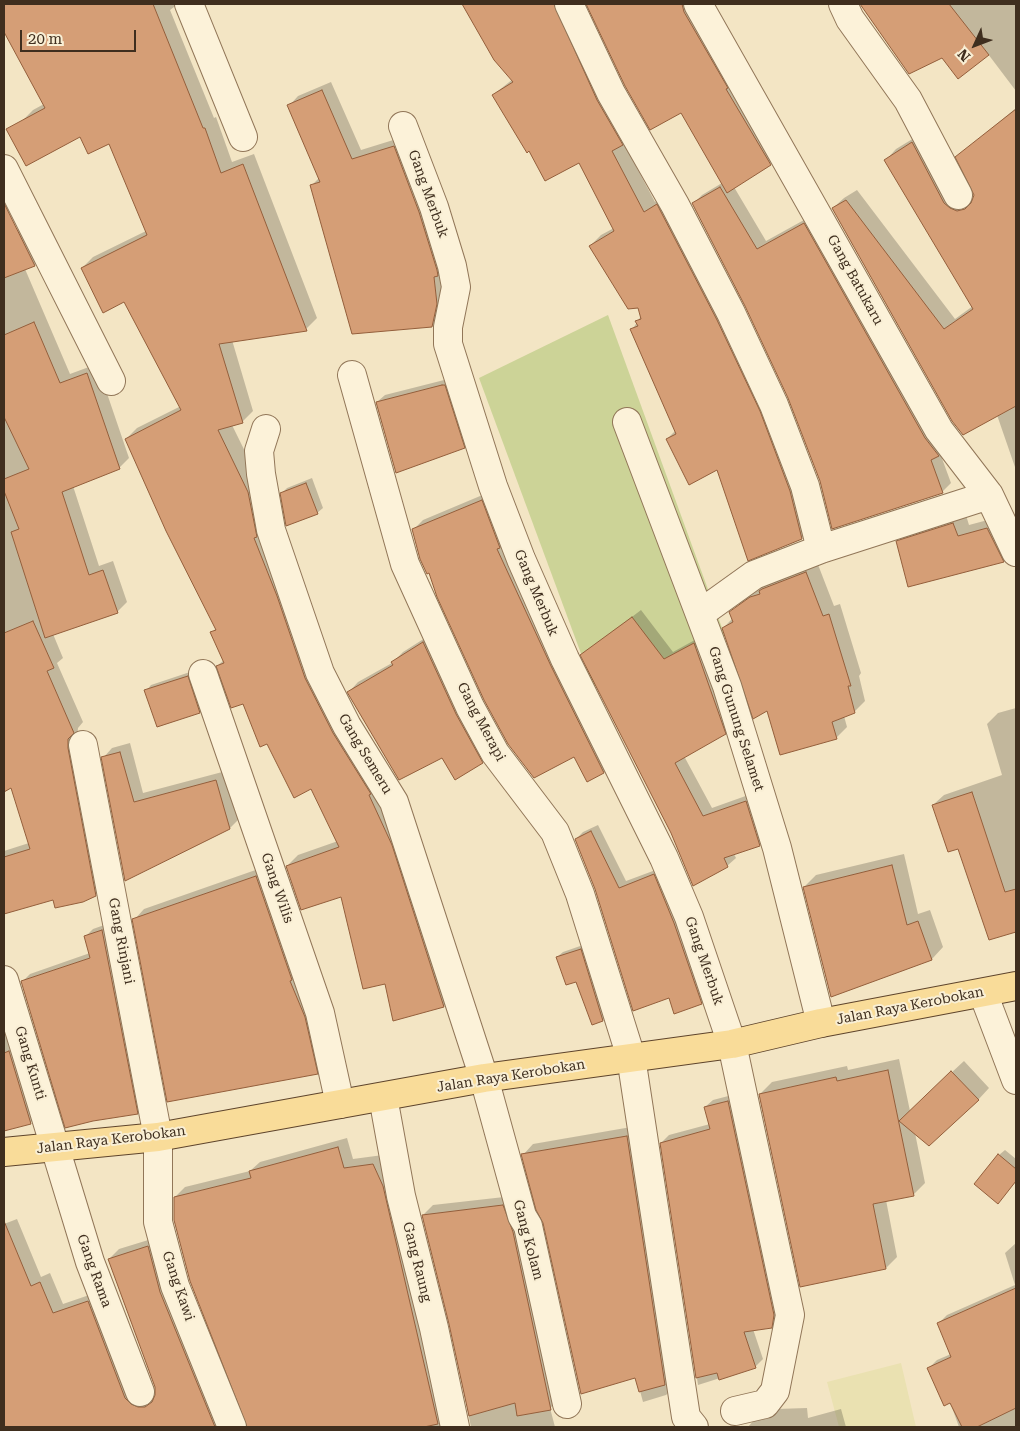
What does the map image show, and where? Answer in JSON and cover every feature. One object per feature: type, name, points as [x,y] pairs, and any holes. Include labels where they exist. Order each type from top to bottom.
[{"type":"main road","name":"Jalan Raya Kerobokan","points":[[4,1152],[158,1137],[484,1078],[732,1044],[821,1023],[1016,986]]},
{"type":"street","points":[[190,4],[243,137]]},
{"type":"street","points":[[569,4],[610,93],[675,205],[731,313],[774,405],[805,486],[821,549]]},
{"type":"street","name":"Gang Batukaru","points":[[698,4],[939,430],[989,496],[1016,552]]},
{"type":"street","points":[[843,4],[850,19],[908,100],[958,195]]},
{"type":"street","name":"Gang Merbuk","points":[[403,126],[434,207],[452,266],[456,287],[448,327],[448,344],[493,486],[521,559],[565,660],[664,858],[689,917],[732,1044],[790,1315],[775,1391],[765,1404],[736,1411]]},
{"type":"street","points":[[4,170],[112,381]]},
{"type":"street","name":"Gang Merapi","points":[[352,375],[405,564],[470,707],[491,746],[555,832],[580,894],[631,1057],[682,1388],[690,1422]]},
{"type":"street","name":"Gang Gunung Selamet","points":[[627,422],[701,613],[727,686],[777,848],[821,1023]]},
{"type":"street","name":"Gang Semeru","points":[[266,429],[259,451],[261,474],[271,530],[294,600],[320,673],[335,703],[394,802],[484,1078]]},
{"type":"street","points":[[701,613],[754,575],[821,549],[989,496]]},
{"type":"street","name":"Gang Wilis","points":[[203,674],[320,1012],[340,1104]]},
{"type":"street","name":"Gang Rinjani","points":[[83,746],[158,1137]]},
{"type":"street","name":"Gang Kunti","points":[[4,980],[56,1147]]},
{"type":"street","points":[[983,993],[1016,1080]]},
{"type":"street","name":"Gang Kolam","points":[[484,1078],[522,1216],[528,1226],[566,1404]]},
{"type":"street","name":"Gang Raung","points":[[383,1097],[401,1196],[454,1425]]},
{"type":"street","name":"Gang Kawi","points":[[158,1137],[158,1222],[175,1286],[232,1427]]},
{"type":"street","name":"Gang Rama","points":[[56,1147],[90,1262],[140,1392]]},
{"type":"shaded area","points":[[901,1363],[916,1427],[839,1427],[827,1382]]},
{"type":"green space","points":[[608,315],[725,636],[593,686],[479,378]]},
{"type":"building","points":[[4,4],[153,4],[203,128],[205,128],[221,173],[243,164],[307,331],[219,344],[243,423],[218,430],[248,492],[257,537],[254,538],[277,596],[305,678],[333,733],[371,794],[369,795],[392,845],[444,1007],[393,1021],[385,984],[363,989],[341,897],[301,910],[286,866],[339,847],[311,789],[294,798],[267,744],[260,747],[243,704],[231,708],[216,666],[224,663],[210,632],[216,630],[166,531],[125,439],[181,410],[124,302],[103,313],[81,268],[147,235],[109,144],[88,154],[80,137],[26,166],[6,129],[45,108],[4,32]]},
{"type":"building","points":[[462,4],[554,4],[597,100],[623,145],[612,151],[644,212],[657,204],[717,320],[760,411],[790,491],[802,539],[748,561],[717,470],[689,485],[666,439],[676,434],[630,329],[638,326],[635,321],[641,319],[638,308],[628,309],[589,246],[614,231],[579,163],[545,181],[529,151],[527,153],[492,95],[513,82],[494,60]]},
{"type":"building","points":[[586,4],[682,4],[684,12],[728,88],[726,89],[771,165],[727,193],[681,113],[650,130],[625,86]]},
{"type":"building","points":[[860,4],[949,4],[989,55],[958,79],[942,58],[909,74]]},
{"type":"building","points":[[322,90],[352,159],[394,146],[419,212],[437,270],[438,276],[434,277],[437,304],[432,327],[352,334],[310,185],[320,182],[287,105]]},
{"type":"building","points":[[1016,109],[1016,406],[963,435],[952,421],[832,208],[846,200],[944,329],[973,309],[884,160],[912,142],[944,203],[957,211],[965,209],[971,203],[974,195],[955,157]]},
{"type":"building","points":[[720,187],[757,249],[804,223],[925,438],[939,456],[931,460],[943,493],[832,529],[820,481],[788,398],[745,306],[692,203]]},
{"type":"building","points":[[4,203],[35,266],[4,278]]},
{"type":"building","points":[[34,322],[60,383],[87,373],[120,469],[62,492],[89,575],[103,570],[118,613],[45,638],[11,532],[19,529],[4,491],[4,479],[29,469],[4,417],[4,335]]},
{"type":"building","points":[[445,385],[465,448],[396,473],[376,402]]},
{"type":"building","points":[[306,483],[318,514],[286,526],[280,493]]},
{"type":"building","points":[[482,500],[500,548],[497,549],[551,666],[604,773],[587,782],[574,757],[534,778],[508,744],[484,700],[437,597],[429,573],[427,574],[420,559],[412,529]]},
{"type":"building","points":[[953,523],[958,536],[987,528],[1004,562],[908,587],[896,541]]},
{"type":"building","points":[[806,572],[823,616],[829,614],[851,686],[848,686],[855,713],[832,722],[837,739],[780,755],[767,711],[753,719],[722,628],[733,622],[729,612],[750,597],[760,594],[759,591],[762,589]]},
{"type":"building","points":[[632,617],[664,659],[694,643],[726,734],[675,763],[703,816],[746,801],[760,846],[724,858],[728,867],[693,886],[671,833],[580,655]]},
{"type":"building","points":[[33,621],[54,668],[47,671],[74,733],[68,739],[68,748],[96,896],[83,902],[55,908],[53,900],[4,914],[4,857],[30,849],[11,788],[4,792],[4,633]]},
{"type":"building","points":[[423,642],[456,714],[483,763],[455,780],[442,758],[399,780],[347,692],[393,665],[391,662]]},
{"type":"building","points":[[188,676],[200,713],[157,727],[144,690]]},
{"type":"building","points":[[120,752],[134,802],[216,780],[230,829],[125,881],[101,757]]},
{"type":"building","points":[[972,792],[1005,892],[1016,889],[1016,932],[989,940],[958,849],[948,852],[932,805]]},
{"type":"building","points":[[591,831],[619,888],[654,874],[674,923],[702,1004],[674,1014],[669,998],[633,1011],[595,889],[575,839]]},
{"type":"building","points":[[892,865],[907,925],[918,921],[932,960],[831,997],[803,887]]},
{"type":"building","points":[[256,876],[292,980],[290,981],[305,1017],[318,1074],[167,1102],[132,919]]},
{"type":"building","points":[[102,930],[138,1114],[93,1121],[65,1128],[21,981],[90,958],[84,936]]},
{"type":"building","points":[[581,949],[603,1021],[592,1025],[576,982],[566,985],[556,957]]},
{"type":"building","points":[[9,1051],[31,1124],[4,1131],[4,1053]]},
{"type":"building","points":[[888,1070],[914,1196],[873,1204],[886,1269],[800,1287],[759,1094],[836,1077],[837,1081]]},
{"type":"building","points":[[951,1071],[979,1100],[929,1146],[899,1121]]},
{"type":"building","points":[[728,1101],[774,1315],[772,1328],[744,1332],[756,1368],[719,1380],[717,1373],[696,1378],[660,1143],[710,1129],[704,1107]]},
{"type":"building","points":[[627,1136],[665,1385],[639,1392],[635,1378],[581,1394],[543,1223],[536,1210],[521,1154]]},
{"type":"building","points":[[338,1147],[344,1168],[373,1164],[383,1186],[438,1424],[424,1427],[247,1427],[190,1281],[174,1220],[174,1197],[251,1178],[249,1171]]},
{"type":"building","points":[[998,1154],[1016,1169],[1016,1181],[998,1204],[974,1184]]},
{"type":"building","points":[[503,1205],[513,1232],[551,1410],[517,1416],[515,1403],[469,1416],[422,1215]]},
{"type":"building","points":[[4,1221],[31,1286],[40,1282],[53,1313],[88,1301],[125,1398],[131,1404],[138,1407],[145,1407],[152,1402],[155,1395],[155,1387],[108,1259],[148,1246],[160,1292],[215,1427],[4,1427]]},
{"type":"building","points":[[1016,1288],[1016,1408],[977,1427],[962,1427],[950,1403],[944,1406],[927,1368],[951,1357],[937,1323]]}]
